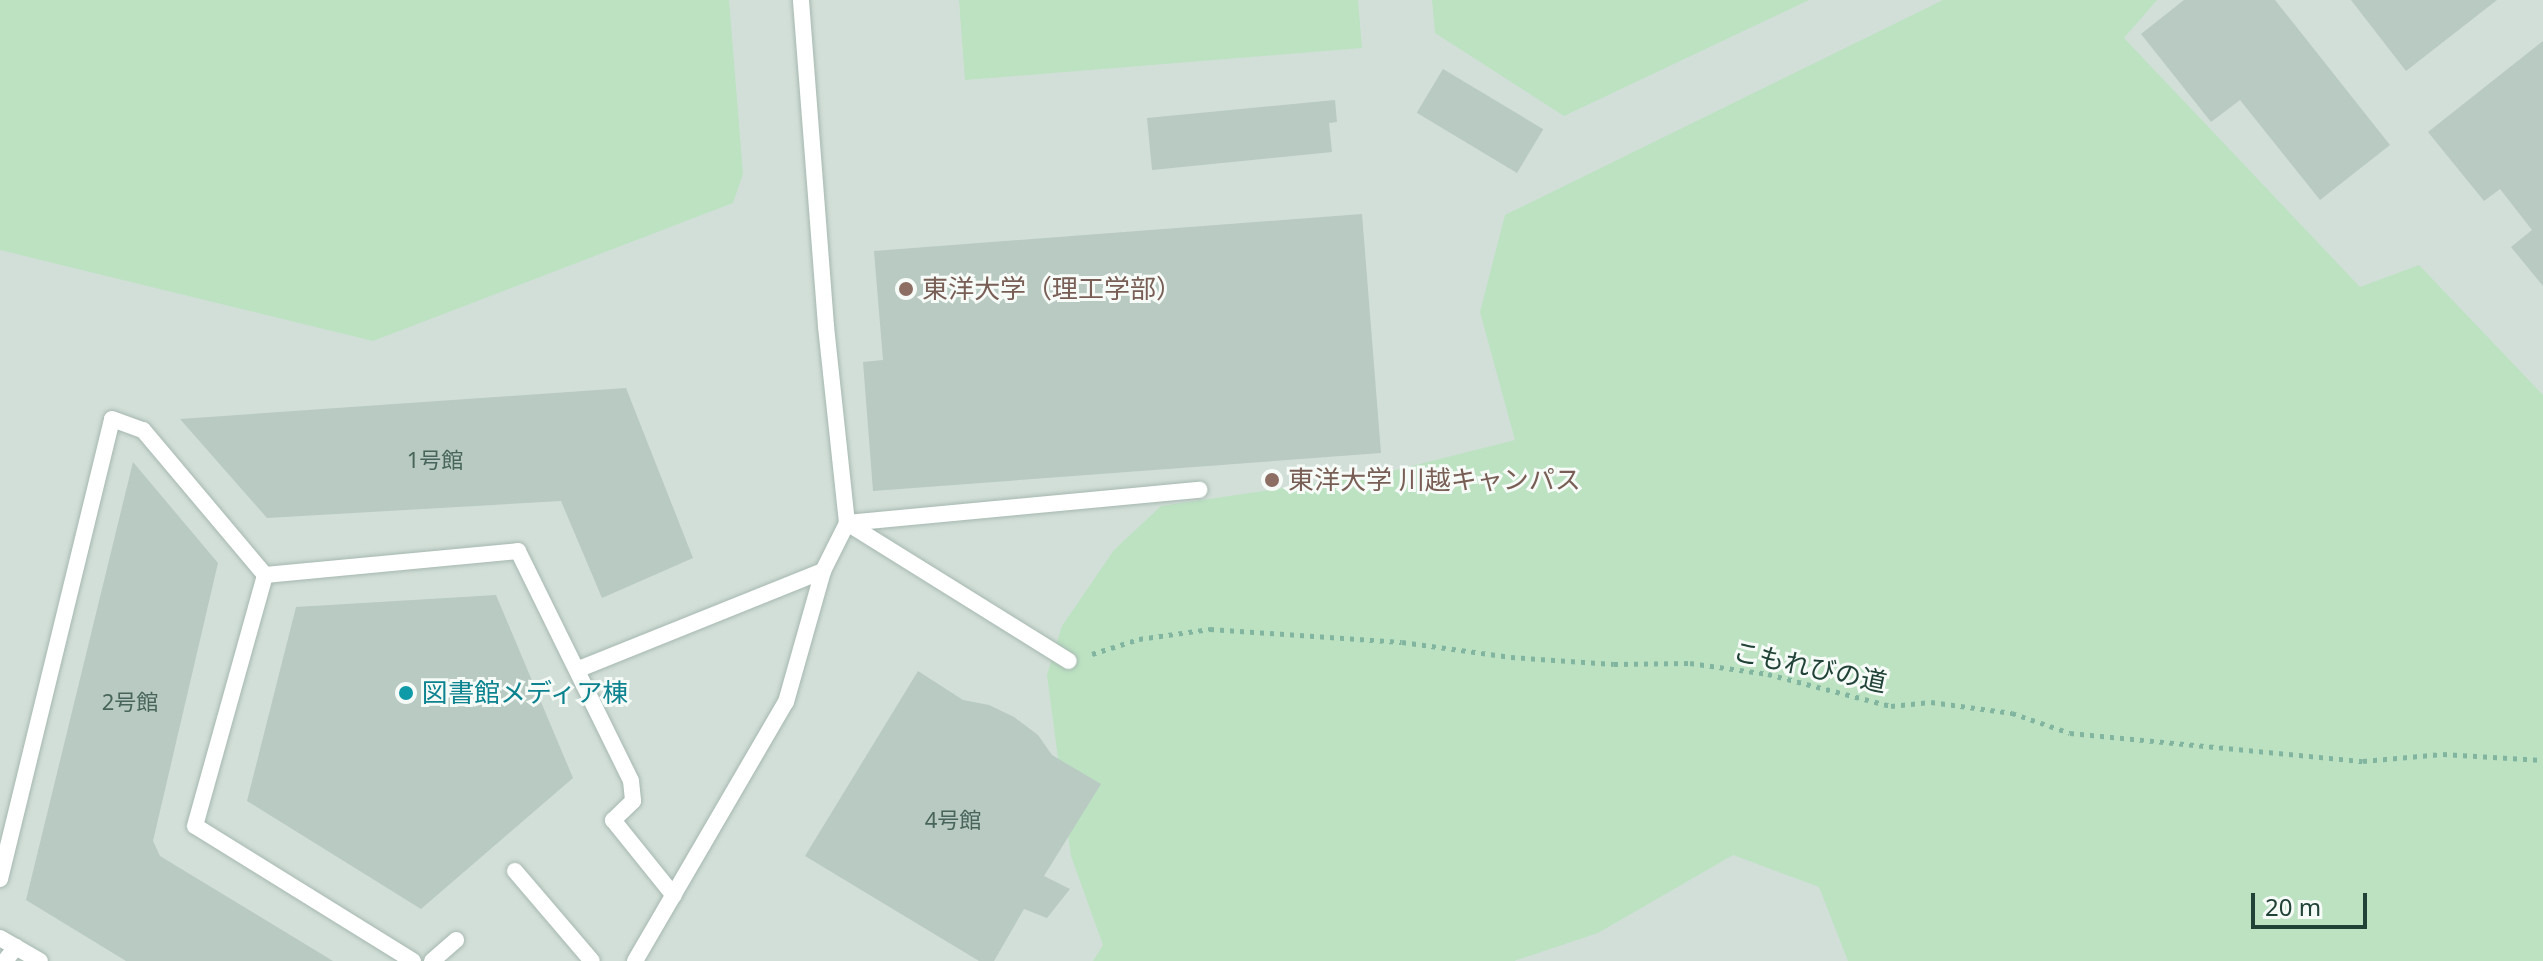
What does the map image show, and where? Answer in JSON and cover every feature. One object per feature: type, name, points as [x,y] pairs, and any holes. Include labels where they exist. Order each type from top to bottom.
[{"type":"lane","points":[[635,961],[786,702],[823,571],[847,523],[826,326],[801,0]]},
{"type":"lane","points":[[0,879],[112,419],[143,430],[265,575]]},
{"type":"lane","points":[[847,523],[1199,490]]},
{"type":"lane","points":[[847,523],[1069,661]]},
{"type":"lane","points":[[265,575],[518,551],[579,669],[631,781],[633,801],[613,820],[674,896]]},
{"type":"lane","points":[[579,669],[823,571]]},
{"type":"lane","points":[[265,575],[195,826],[413,961]]},
{"type":"lane","points":[[515,871],[592,961]]},
{"type":"lane","points":[[0,938],[40,961]]},
{"type":"lane","points":[[432,961],[456,940]]},
{"type":"lane","points":[[5,961],[16,947]]},
{"type":"path","name":"こもれびの道","points":[[1069,661],[1139,639],[1210,629],[1402,642],[1511,657],[1600,663],[1690,663],[1768,674],[1891,706],[1931,702],[2012,713],[2070,733],[2159,739],[2302,757],[2363,761],[2443,754],[2543,760]]},
{"type":"shaded area","name":"東洋大学 川越キャンパス","points":[[0,0],[2543,0],[2543,961],[0,961]]},
{"type":"green space","points":[[0,0],[729,0],[743,174],[733,203],[373,341],[0,250]]},
{"type":"green space","points":[[959,0],[1358,0],[1362,48],[965,80]]},
{"type":"green space","points":[[1432,0],[1809,0],[1564,116],[1435,33]]},
{"type":"green space","points":[[1943,0],[2157,0],[2124,38],[2360,287],[2419,265],[2543,395],[2543,961],[1848,961],[1819,887],[1733,855],[1598,933],[1514,961],[1093,961],[1103,945],[1071,856],[1047,675],[1062,626],[1114,550],[1161,506],[1380,474],[1515,440],[1480,312],[1505,215]]},
{"type":"building","points":[[2184,0],[2275,0],[2390,145],[2320,200],[2240,100],[2211,122],[2141,34]]},
{"type":"building","points":[[2351,0],[2497,0],[2406,71]]},
{"type":"building","points":[[2543,41],[2543,286],[2511,247],[2532,230],[2500,189],[2484,201],[2428,132]]},
{"type":"building","points":[[1443,69],[1543,129],[1517,173],[1417,113]]},
{"type":"building","points":[[1335,100],[1337,122],[1329,123],[1332,152],[1152,170],[1147,118]]},
{"type":"building","points":[[1362,214],[1381,453],[873,491],[863,362],[883,360],[874,251]]},
{"type":"building","points":[[626,388],[693,558],[602,598],[561,501],[267,518],[180,419]]},
{"type":"building","points":[[133,462],[218,563],[153,841],[160,856],[333,961],[126,961],[26,900]]},
{"type":"building","name":"図書館メディア棟","points":[[496,595],[573,778],[421,909],[247,801],[296,607]]},
{"type":"building","points":[[918,671],[963,700],[989,705],[1014,717],[1038,735],[1052,755],[1101,784],[1044,876],[1070,889],[1047,918],[1024,909],[994,961],[979,961],[805,856]]},
{"type":"place","name":"東洋大学（理工学部）","points":[[906,289]]},
{"type":"place","name":"東洋大学 川越キャンパス","points":[[1272,480]]},
{"type":"place","name":"図書館メディア棟","points":[[406,693]]}]
